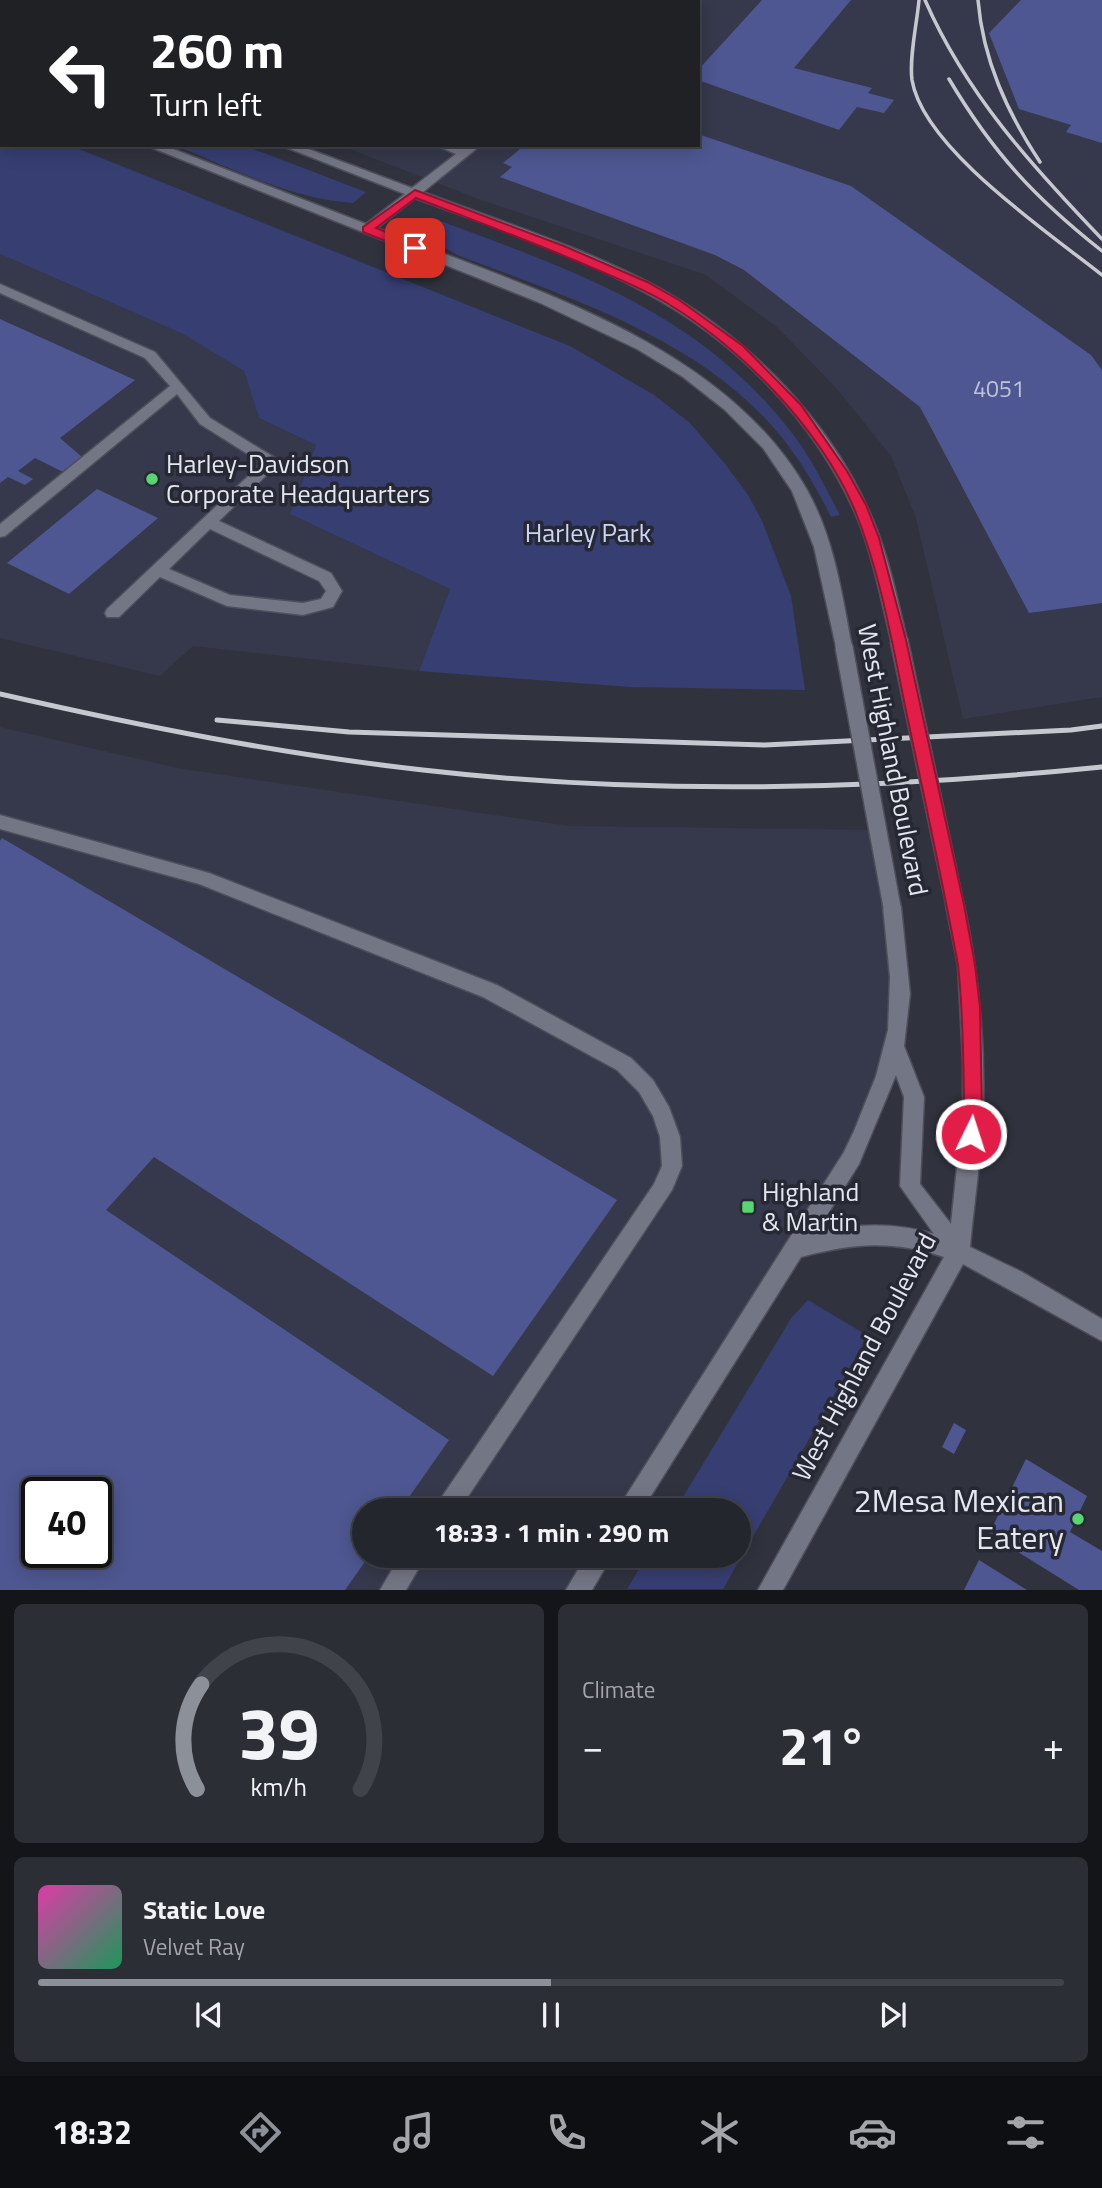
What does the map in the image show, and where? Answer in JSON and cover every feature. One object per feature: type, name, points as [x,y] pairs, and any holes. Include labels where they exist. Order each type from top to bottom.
[{"type":"street","name":"West Highland Boulevard","points":[[156,147],[368,229],[616,332],[680,368],[740,416],[776,457],[798,489],[814,521],[826,557],[892,907],[900,985],[894,1045],[877,1100],[852,1158],[637,1498]]},
{"type":"street","name":"West Highland Boulevard","points":[[291,147],[571,254],[642,285],[675,303],[738,349],[796,408],[820,438],[859,505],[872,538],[899,640],[956,905],[968,976],[973,1110],[958,1251],[770,1590]]},
{"type":"street","points":[[368,229],[470,149]]},
{"type":"street","points":[[0,288],[150,355],[205,421],[272,462],[113,613]]},
{"type":"street","points":[[0,532],[178,386]]},
{"type":"street","points":[[158,570],[227,600],[303,609],[327,603],[334,591],[325,577],[208,522]]},
{"type":"street","points":[[0,822],[203,878],[490,991],[624,1064],[646,1086],[662,1113],[670,1137],[672,1166],[662,1190],[453,1498]]},
{"type":"street","points":[[894,1045],[914,1097],[910,1186],[958,1251]]},
{"type":"street","points":[[796,1248],[855,1235],[895,1235],[958,1251],[1102,1331]]},
{"type":"street","points":[[392,1590],[406,1568]]},
{"type":"street","points":[[578,1590],[592,1568]]},
{"type":"shaded area","points":[[700,0],[1102,0],[1102,697],[963,719],[916,518],[891,456],[838,390],[778,328],[706,275],[484,201],[344,147],[700,147]]},
{"type":"shaded area","name":"Harley-Davidson Corporate Headquarters","points":[[0,254],[181,333],[244,371],[259,418],[316,445],[290,514],[450,589],[419,671],[193,646],[160,676],[0,638]]},
{"type":"shaded area","points":[[0,727],[177,768],[569,826],[876,830],[900,985],[877,1100],[796,1248],[637,1498],[352,1498],[352,1568],[592,1568],[578,1589],[0,1590]]},
{"type":"green space","name":"Harley Park","points":[[0,147],[74,147],[570,346],[654,395],[690,423],[748,495],[762,521],[791,596],[805,690],[630,687],[419,671],[450,589],[290,514],[316,445],[259,418],[244,371],[181,333],[0,254]]},
{"type":"green space","points":[[179,147],[248,147],[366,192],[353,203],[307,195],[262,181]]},
{"type":"green space","points":[[435,219],[537,257],[632,301],[676,327],[719,358],[758,394],[795,437],[840,515],[831,517],[805,470],[773,427],[741,395],[706,368],[626,323],[457,255],[426,233],[423,228]]},
{"type":"green space","points":[[808,1300],[868,1336],[751,1540],[751,1498],[682,1498],[792,1317]]},
{"type":"green space","points":[[640,1568],[735,1568],[723,1589],[627,1589]]},
{"type":"building","points":[[762,0],[851,0],[794,68],[872,88],[868,93],[894,100],[884,113],[857,107],[839,130],[700,81],[700,68]]},
{"type":"building","points":[[1021,0],[1102,0],[1102,143],[1066,132],[1071,125],[1019,109],[989,33]]},
{"type":"building","points":[[700,135],[851,186],[1091,355],[1102,370],[1102,603],[1029,613],[920,407],[744,270],[715,255],[500,177],[512,167],[503,163],[523,147],[700,147]]},
{"type":"building","points":[[0,319],[135,380],[60,438],[82,457],[63,472],[35,458],[18,471],[33,479],[25,485],[8,477],[0,483]]},
{"type":"building","points":[[97,489],[158,518],[69,594],[7,563]]},
{"type":"building","points":[[2,838],[617,1200],[493,1376],[154,1157],[106,1210],[449,1440],[408,1498],[352,1498],[352,1568],[361,1568],[345,1590],[0,1590]]},
{"type":"building","points":[[954,1423],[966,1430],[954,1454],[942,1447]]},
{"type":"building","points":[[1026,1459],[1087,1496],[1070,1532],[1102,1551],[1102,1590],[1079,1590],[989,1534]]},
{"type":"building","points":[[979,1560],[1027,1590],[964,1590]]},
{"type":"railway","points":[[919,0],[911,71],[921,106],[939,133],[991,187],[1102,275]]},
{"type":"railway","points":[[925,0],[960,67],[981,98],[1026,156],[1102,239]]},
{"type":"railway","points":[[978,0],[985,44],[998,85],[1040,162]]},
{"type":"railway","points":[[949,79],[982,130],[1017,173],[1056,212],[1102,251]]},
{"type":"railway","points":[[0,694],[158,728],[263,747],[423,770],[593,784],[678,787],[847,785],[1102,767]]},
{"type":"railway","points":[[217,720],[349,732],[765,745],[1071,730],[1102,726]]},
{"type":"place","name":"Harley-Davidson Corporate Headquarters","points":[[152,479]]},
{"type":"place","name":"Highland & Martin","points":[[748,1207]]},
{"type":"place","name":"2Mesa Mexican Eatery","points":[[1078,1519]]},
{"type":"route","points":[[415,248],[368,229],[415,193],[560,249],[642,285],[675,303],[738,349],[772,381],[820,438],[859,505],[872,538],[899,640],[967,965],[973,1061],[971,1134]]}]
